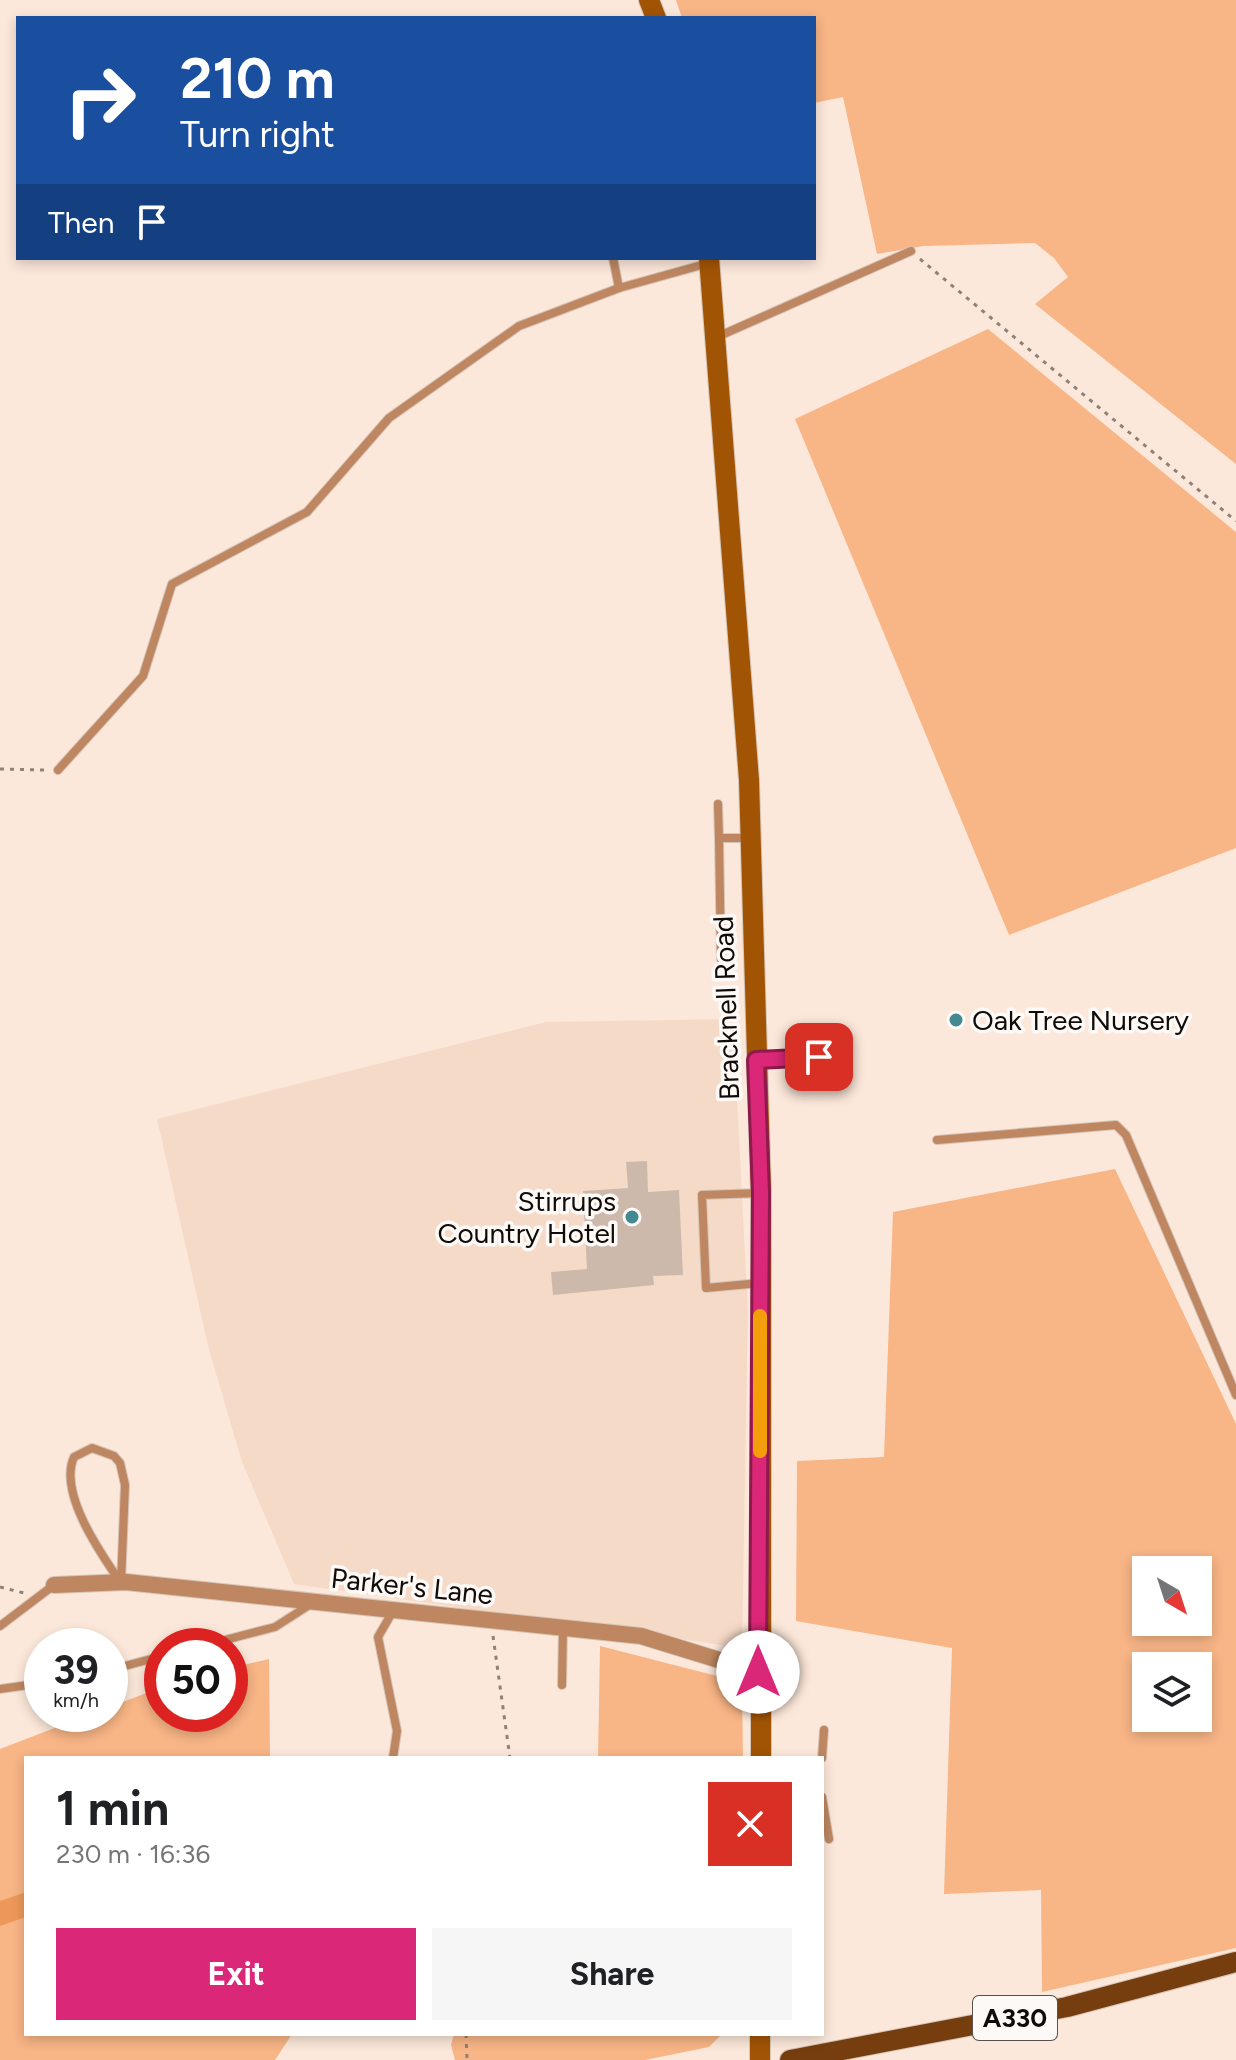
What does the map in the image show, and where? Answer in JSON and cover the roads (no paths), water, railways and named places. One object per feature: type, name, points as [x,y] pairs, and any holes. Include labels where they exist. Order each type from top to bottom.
[{"type":"main road","name":"Bracknell Road","points":[[710,260],[749,780],[761,1193],[758,1672],[761,1756]]},
{"type":"main road","name":"A330","points":[[790,2060],[1067,2007],[1236,1962]]},
{"type":"main road","points":[[760,2036],[760,2060]]},
{"type":"street","name":"Parker's Lane","points":[[54,1585],[121,1583],[641,1636],[758,1672]]},
{"type":"lane","points":[[716,337],[911,251]]},
{"type":"lane","points":[[613,260],[619,288]]},
{"type":"lane","points":[[58,770],[143,676],[172,584],[307,512],[389,418],[519,326],[619,288],[710,260]]},
{"type":"lane","points":[[718,804],[721,959]]},
{"type":"lane","points":[[719,838],[749,839]]},
{"type":"lane","points":[[756,1060],[819,1057]]},
{"type":"lane","points":[[937,1140],[1116,1125],[1126,1135],[1236,1395]]},
{"type":"lane","points":[[761,1193],[702,1195],[706,1288],[761,1283]]},
{"type":"lane","points":[[83,1450],[106,1451],[120,1463],[125,1485],[121,1583],[82,1519],[75,1495],[70,1466],[83,1450]]},
{"type":"lane","points":[[0,1626],[54,1585]]},
{"type":"lane","points":[[248,1634],[275,1627],[314,1602]]},
{"type":"lane","points":[[393,1756],[397,1731],[378,1637],[394,1610]]},
{"type":"lane","points":[[562,1685],[563,1627]]},
{"type":"lane","points":[[0,1689],[24,1686]]},
{"type":"lane","points":[[822,1756],[824,1730]]},
{"type":"lane","points":[[824,1809],[829,1839]]},
{"type":"place","name":"Oak Tree Nursery","points":[[956,1020]]},
{"type":"place","name":"Stirrups Country Hotel","points":[[632,1217]]}]
